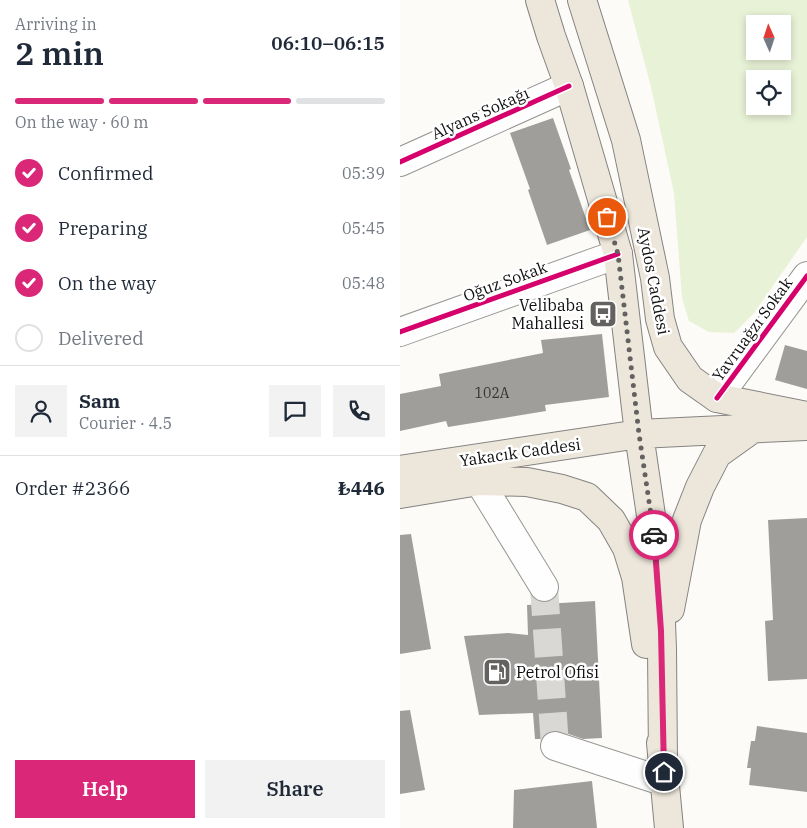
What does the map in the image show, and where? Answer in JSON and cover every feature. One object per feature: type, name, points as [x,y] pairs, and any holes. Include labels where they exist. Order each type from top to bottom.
[{"type":"main road","name":"Aydos Caddesi","points":[[540,0],[569,86],[618,254],[639,434]]},
{"type":"main road","name":"Aydos Caddesi","points":[[582,0],[626,140],[655,278],[660,319],[668,347],[690,379],[717,398],[807,416]]},
{"type":"main road","name":"Yakacık Caddesi","points":[[400,470],[639,434],[807,426]]},
{"type":"main road","name":"Yakacık Caddesi","points":[[662,648],[687,520],[700,487],[717,454],[752,429]]},
{"type":"main road","name":"Yakacık Caddesi","points":[[639,434],[653,529],[660,596],[664,772]]},
{"type":"main road","name":"Yakacık Caddesi","points":[[400,494],[479,481],[527,482],[562,489],[587,498],[611,520],[627,548],[636,577],[664,772],[669,828]]},
{"type":"street","points":[[528,0],[551,36]]},
{"type":"street","name":"Alyans Sokağı","points":[[400,162],[569,86]]},
{"type":"street","name":"Oğuz Sokak","points":[[400,332],[618,254]]},
{"type":"street","name":"Yavruağzı Sokak","points":[[717,398],[807,276]]},
{"type":"street","points":[[479,481],[544,586]]},
{"type":"street","points":[[555,746],[664,772]]},
{"type":"green space","points":[[628,0],[807,0],[807,237],[754,313],[734,333],[709,332],[689,321],[682,298],[674,193],[651,87]]},
{"type":"building","points":[[553,118],[590,230],[547,245],[510,133]]},
{"type":"building","points":[[602,334],[609,397],[545,405],[546,411],[448,427],[446,421],[400,431],[400,394],[441,386],[439,374],[543,353],[541,340]]},
{"type":"building","points":[[785,345],[807,351],[807,389],[775,380]]},
{"type":"building","points":[[807,518],[807,679],[768,681],[765,621],[773,620],[768,520]]},
{"type":"building","points":[[411,534],[431,649],[400,654],[400,535]]},
{"type":"building","points":[[595,601],[602,738],[583,739],[560,731],[552,731],[545,734],[541,739],[535,739],[533,713],[479,715],[464,636],[508,633],[528,635],[527,605]]},
{"type":"building","points":[[410,710],[425,790],[400,794],[400,711]]},
{"type":"building","points":[[757,726],[807,733],[807,792],[749,785],[751,768],[747,768],[751,741],[755,741]]},
{"type":"building","points":[[592,781],[597,828],[513,828],[514,790]]},
{"type":"tunnel","points":[[544,587],[555,746]]},
{"type":"cycle path","points":[[400,162],[569,86]]},
{"type":"cycle path","points":[[400,332],[618,254]]},
{"type":"cycle path","points":[[717,398],[807,276]]},
{"type":"way so far","points":[[607,217],[618,254],[639,434],[654,535]]},
{"type":"place","name":"Velibaba Mahallesi","points":[[603,314]]},
{"type":"place","name":"Petrol Ofisi","points":[[497,672]]},
{"type":"route","points":[[654,535],[660,596],[664,772]]}]
